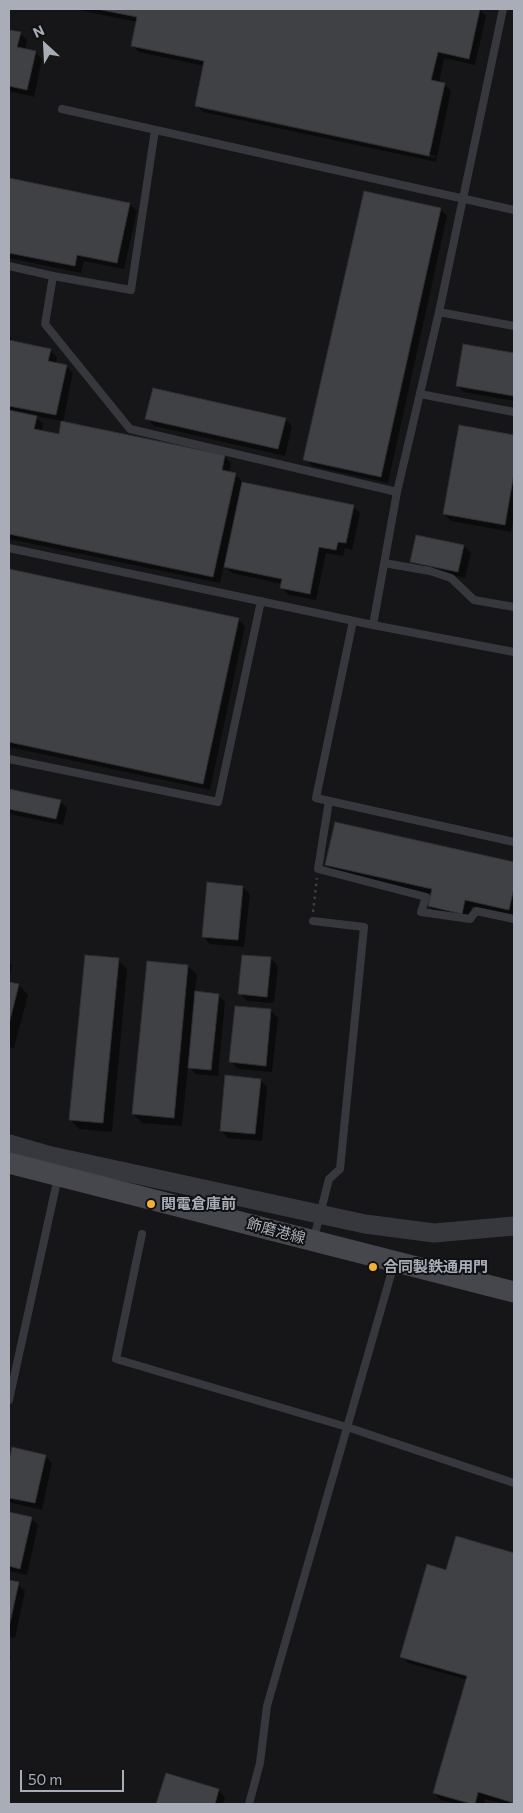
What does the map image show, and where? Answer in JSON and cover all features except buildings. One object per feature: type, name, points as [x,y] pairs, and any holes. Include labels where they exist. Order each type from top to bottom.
[{"type":"main road","name":"飾磨港線","points":[[9,1163],[514,1292]]},
{"type":"street","points":[[9,1144],[47,1155],[365,1224],[434,1233],[506,1227]]},
{"type":"lane","points":[[372,625],[397,492],[439,312],[503,9]]},
{"type":"lane","points":[[62,109],[514,210]]},
{"type":"lane","points":[[9,266],[131,290],[155,130]]},
{"type":"lane","points":[[53,276],[45,324],[130,430],[397,492]]},
{"type":"lane","points":[[439,312],[514,326]]},
{"type":"lane","points":[[420,394],[514,412]]},
{"type":"lane","points":[[9,548],[372,625],[514,652]]},
{"type":"lane","points":[[384,563],[430,571],[451,578],[474,600],[514,607]]},
{"type":"lane","points":[[9,759],[218,802],[261,601]]},
{"type":"lane","points":[[353,621],[316,798],[514,842]]},
{"type":"lane","points":[[329,801],[318,869],[426,897],[421,912],[470,919],[476,911],[514,919]]},
{"type":"lane","points":[[313,918],[364,927],[340,1169],[329,1179],[313,1240]]},
{"type":"lane","points":[[9,1400],[58,1176]]},
{"type":"lane","points":[[142,1234],[116,1359],[347,1427],[514,1483]]},
{"type":"lane","points":[[249,1804],[260,1763],[267,1706],[394,1262]]},
{"type":"path","points":[[313,918],[318,869]]},
{"type":"place","name":"関電倉庫前","points":[[151,1204]]},
{"type":"place","name":"合同製鉄通用門","points":[[373,1267]]}]
